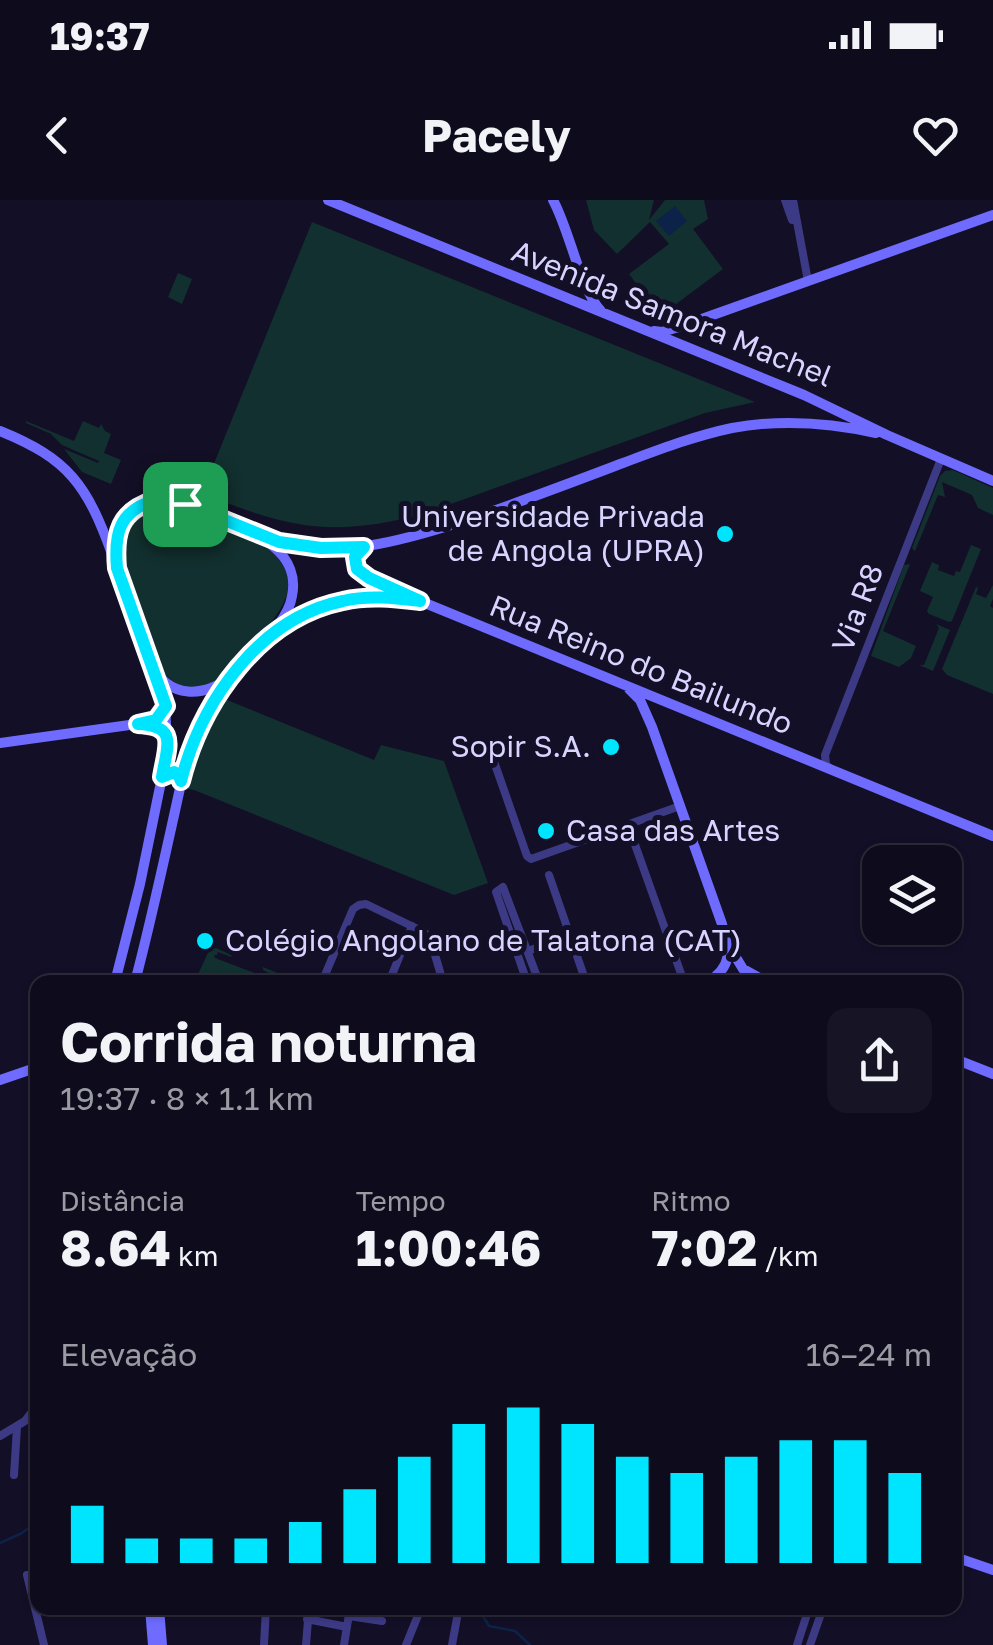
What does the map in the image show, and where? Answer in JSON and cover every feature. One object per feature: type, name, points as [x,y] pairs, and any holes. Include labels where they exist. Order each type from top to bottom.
[{"type":"main road","name":"Avenida Samora Machel","points":[[328,200],[828,405],[993,481]]},
{"type":"main road","points":[[554,200],[594,304],[606,315]]},
{"type":"main road","points":[[640,329],[662,332],[700,320],[993,215]]},
{"type":"main road","points":[[570,300],[584,298],[587,287]]},
{"type":"main road","points":[[687,348],[684,333],[700,320]]},
{"type":"main road","points":[[117,568],[115,545],[119,530],[128,515],[155,500],[185,504],[279,542],[321,548],[364,547],[426,534],[667,447],[732,428],[821,422],[887,435]]},
{"type":"main road","points":[[0,431],[52,457],[70,472],[91,502],[166,706],[167,742],[162,777],[117,975]]},
{"type":"main road","points":[[133,975],[189,750],[233,675],[268,637],[288,609],[293,593],[290,566],[262,537]]},
{"type":"main road","points":[[364,547],[355,557],[357,569],[420,601]]},
{"type":"main road","name":"Rua Reino do Bailundo","points":[[268,637],[307,612],[342,601],[388,597],[420,601],[993,836]]},
{"type":"main road","points":[[151,665],[174,687],[190,692],[210,690],[233,675]]},
{"type":"main road","points":[[620,683],[644,706],[735,959],[754,975]]},
{"type":"main road","points":[[0,743],[156,720],[166,706]]},
{"type":"main road","points":[[138,724],[160,726],[167,742]]},
{"type":"main road","points":[[162,777],[174,772],[181,781]]},
{"type":"main road","points":[[718,975],[726,964],[728,948],[722,924]]},
{"type":"main road","points":[[118,970],[119,975]]},
{"type":"main road","points":[[962,1062],[993,1074]]},
{"type":"main road","points":[[0,1080],[30,1069]]},
{"type":"main road","points":[[962,1560],[993,1570]]},
{"type":"main road","points":[[151,1615],[153,1645]]},
{"type":"main road","points":[[160,1615],[162,1645]]},
{"type":"street","points":[[786,200],[800,244]]},
{"type":"street","points":[[793,200],[808,281]]},
{"type":"street","name":"Via R8","points":[[834,772],[826,764],[825,754],[941,458]]},
{"type":"street","points":[[490,750],[531,859],[680,806]]},
{"type":"street","points":[[633,839],[682,975]]},
{"type":"street","points":[[549,875],[584,975]]},
{"type":"street","points":[[525,975],[497,890],[505,888],[537,975]]},
{"type":"street","points":[[325,975],[353,910],[366,904],[430,938],[441,975]]},
{"type":"street","points":[[391,975],[412,926]]},
{"type":"street","points":[[528,951],[570,936]]},
{"type":"street","points":[[0,1436],[30,1415]]},
{"type":"street","points":[[14,1476],[17,1427]]},
{"type":"street","points":[[27,1575],[30,1587]]},
{"type":"street","points":[[37,1615],[44,1645]]},
{"type":"street","points":[[264,1645],[266,1615]]},
{"type":"street","points":[[306,1645],[308,1615]]},
{"type":"street","points":[[344,1645],[349,1615]]},
{"type":"street","points":[[360,1615],[382,1621]]},
{"type":"street","points":[[406,1645],[418,1615]]},
{"type":"street","points":[[797,1645],[808,1615]]},
{"type":"street","points":[[810,1645],[821,1615]]},
{"type":"street","points":[[452,1645],[457,1618]]},
{"type":"street","points":[[307,1619],[347,1627]]},
{"type":"green space","points":[[586,200],[654,200],[649,220],[665,200],[704,200],[708,219],[693,229],[723,269],[660,316],[629,274],[669,244],[650,222],[617,254],[594,230]]},
{"type":"green space","points":[[312,222],[755,402],[705,413],[423,514],[362,526],[310,526],[285,521],[202,493]]},
{"type":"green space","points":[[178,273],[192,279],[182,304],[168,297]]},
{"type":"green space","points":[[26,421],[74,441],[83,421],[99,428],[101,424],[111,434],[104,453],[121,460],[111,484],[82,472],[64,449],[99,461],[62,445],[51,434]]},
{"type":"green space","points":[[953,470],[993,488],[993,515],[978,508],[972,495],[942,482],[945,497],[938,495],[915,551],[912,548],[940,476]]},
{"type":"green space","points":[[158,506],[177,510],[269,549],[287,575],[285,599],[271,623],[210,686],[186,688],[159,668],[121,559],[121,539],[127,524],[139,513]]},
{"type":"green space","points":[[971,545],[981,549],[952,621],[929,614],[933,597],[920,591],[932,562],[939,565],[938,570],[954,576],[956,571],[960,572]]},
{"type":"green space","points":[[910,564],[883,631],[916,646],[911,658],[899,667],[871,656],[904,565]]},
{"type":"green space","points":[[993,585],[993,694],[947,675],[942,669],[976,587],[976,594],[986,598]]},
{"type":"green space","points":[[936,624],[950,630],[933,671],[919,665],[924,665],[939,628]]},
{"type":"green space","points":[[220,697],[374,760],[381,745],[444,761],[488,883],[454,895],[183,788],[193,749]]},
{"type":"green space","points":[[211,946],[232,955],[218,952],[215,958],[260,975],[198,975]]},
{"type":"water","points":[[675,206],[687,221],[669,236],[656,221]]},
{"type":"waterway","points":[[0,1543],[30,1527]]},
{"type":"waterway","points":[[482,1615],[489,1626],[515,1631],[530,1645]]},
{"type":"place","name":"Universidade Privada de Angola (UPRA)","points":[[725,534]]},
{"type":"place","name":"Sopir S.A.","points":[[611,747]]},
{"type":"place","name":"Casa das Artes","points":[[546,831]]},
{"type":"place","name":"Colégio Angolano de Talatona (CAT)","points":[[205,941]]},
{"type":"route","points":[[171,500],[185,504],[279,542],[321,548],[364,547],[355,557],[357,569],[420,601],[388,597],[342,601],[307,612],[268,637],[214,701],[189,750],[181,781],[174,772],[162,777],[167,742],[163,728],[138,724],[156,720],[166,706],[117,568],[115,545],[128,515],[142,504],[171,500]]}]
